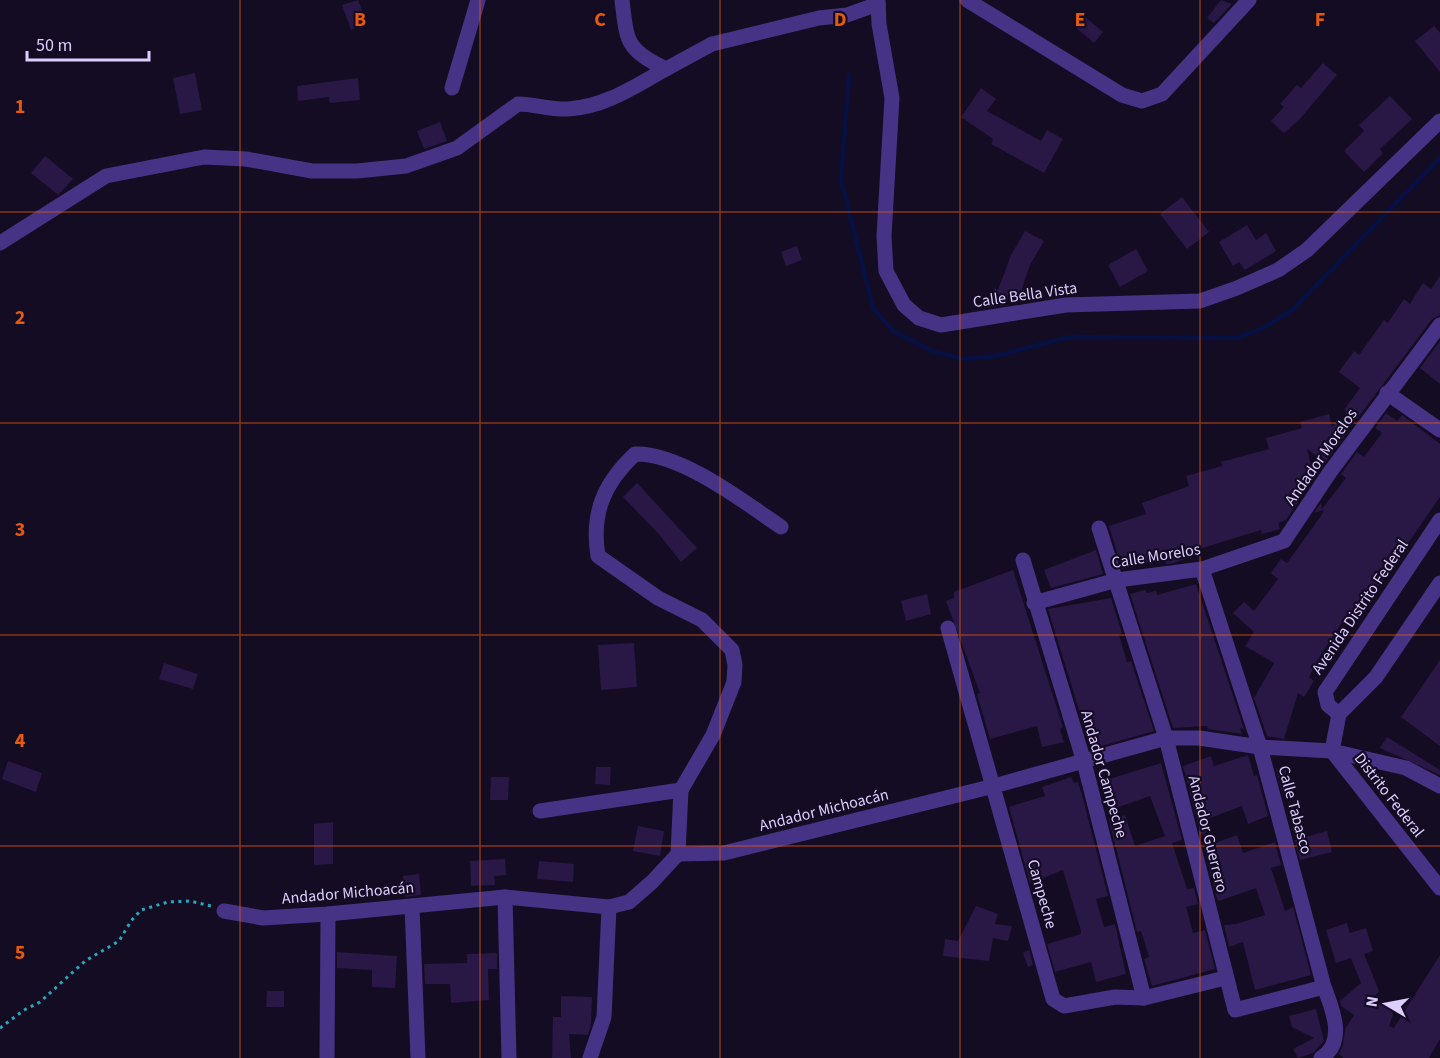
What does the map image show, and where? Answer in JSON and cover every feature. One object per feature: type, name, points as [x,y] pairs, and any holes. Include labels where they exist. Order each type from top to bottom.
[{"type":"street","points":[[452,88],[478,0]]},
{"type":"street","points":[[622,0],[626,32],[633,49],[666,69]]},
{"type":"street","points":[[967,0],[1122,95],[1142,100],[1162,94],[1249,0]]},
{"type":"street","points":[[0,243],[106,176],[204,156],[246,159],[312,171],[357,171],[406,166],[457,148],[518,104],[566,109],[587,107],[615,97],[712,44],[819,18],[847,15],[878,2]]},
{"type":"street","name":"Calle Bella Vista","points":[[878,2],[879,24],[892,98],[884,236],[886,271],[904,305],[920,318],[941,325],[1066,305],[1200,301],[1237,288],[1278,270],[1307,250],[1440,122]]},
{"type":"street","name":"Andador Morelos","points":[[1284,541],[1388,393],[1440,325]]},
{"type":"street","points":[[1388,393],[1440,430]]},
{"type":"street","points":[[678,854],[681,790],[713,735],[734,682],[735,665],[732,650],[702,620],[658,598],[598,556],[595,537],[597,510],[617,470],[635,454],[652,454],[724,487],[781,527]]},
{"type":"street","name":"Avenida Distrito Federal","points":[[1339,714],[1328,705],[1325,692],[1440,520]]},
{"type":"street","name":"Andador Guerrero","points":[[1099,528],[1166,738],[1225,978],[1235,1010],[1324,987]]},
{"type":"street","name":"Calle Morelos","points":[[1034,603],[1117,580],[1202,569],[1284,541]]},
{"type":"street","name":"Andador Campeche","points":[[1023,560],[1034,603],[1084,762],[1144,998]]},
{"type":"street","name":"Calle Tabasco","points":[[1202,569],[1260,747],[1324,987],[1336,1018],[1334,1038],[1327,1054],[1321,1058]]},
{"type":"street","points":[[1332,751],[1339,714],[1376,676],[1440,583]]},
{"type":"street","name":"Campeche","points":[[948,628],[1053,999],[1064,1006],[1115,997],[1144,998],[1225,978]]},
{"type":"street","name":"Andador Michoacán","points":[[224,911],[263,918],[505,897],[609,907],[629,902],[652,882],[678,854],[724,853],[994,786],[1166,738],[1199,738],[1260,747],[1332,751],[1406,768],[1440,786]]},
{"type":"street","name":"Distrito Federal","points":[[1332,751],[1440,888]]},
{"type":"street","points":[[540,811],[681,790]]},
{"type":"street","points":[[505,897],[509,1058]]},
{"type":"street","points":[[412,906],[418,1058]]},
{"type":"street","points":[[590,1058],[604,1017],[609,907]]},
{"type":"street","points":[[327,1058],[328,914]]},
{"type":"path","points":[[0,1028],[48,996],[85,960],[119,941],[141,910],[168,902],[190,901],[224,911]]},
{"type":"building","points":[[358,0],[367,23],[351,30],[342,5]]},
{"type":"building","points":[[1221,0],[1232,4],[1214,23],[1207,18]]},
{"type":"building","points":[[1083,15],[1103,32],[1094,43],[1074,26]]},
{"type":"building","points":[[1434,26],[1440,33],[1440,72],[1415,41]]},
{"type":"building","points":[[1323,63],[1337,75],[1299,120],[1284,133],[1271,121],[1284,107],[1280,104],[1297,85],[1301,88]]},
{"type":"building","points":[[195,73],[202,110],[180,114],[173,78]]},
{"type":"building","points":[[358,78],[360,100],[330,103],[329,97],[298,101],[297,86]]},
{"type":"building","points":[[981,88],[996,99],[987,111],[1041,141],[1047,130],[1063,139],[1044,173],[991,144],[993,139],[961,117]]},
{"type":"building","points":[[1390,96],[1412,119],[1380,149],[1383,153],[1364,172],[1344,151],[1364,131],[1359,125]]},
{"type":"building","points":[[440,122],[447,141],[424,149],[417,131]]},
{"type":"building","points":[[45,156],[73,179],[58,195],[31,173]]},
{"type":"building","points":[[1182,197],[1209,232],[1187,249],[1160,214]]},
{"type":"building","points":[[1247,225],[1256,240],[1266,233],[1276,251],[1245,270],[1239,262],[1233,266],[1219,242]]},
{"type":"building","points":[[1025,231],[1044,241],[1030,265],[1019,297],[1010,294],[1006,305],[987,308],[994,288],[998,290],[1011,255]]},
{"type":"building","points":[[797,246],[802,260],[786,266],[781,252]]},
{"type":"building","points":[[1136,249],[1148,271],[1120,287],[1108,265]]},
{"type":"building","points":[[1440,276],[1440,315],[1432,319],[1357,419],[1344,410],[1360,388],[1339,372],[1354,351],[1359,355],[1384,320],[1388,323],[1404,299],[1410,304],[1423,283],[1431,289]]},
{"type":"building","points":[[1440,341],[1440,384],[1420,368]]},
{"type":"building","points":[[1386,413],[1397,421],[1402,415],[1440,444],[1440,497],[1352,624],[1344,619],[1320,656],[1309,677],[1314,681],[1304,697],[1298,693],[1284,739],[1267,736],[1254,698],[1274,663],[1245,646],[1254,632],[1233,613],[1244,602],[1254,611],[1278,579],[1271,573],[1281,559],[1287,563],[1324,510],[1314,513],[1321,503],[1322,509],[1346,478],[1341,474],[1357,452],[1364,457],[1382,433],[1375,428]]},
{"type":"building","points":[[1329,414],[1332,427],[1339,418],[1344,438],[1325,462],[1307,449],[1314,478],[1286,520],[1278,523],[1280,529],[1262,534],[1261,530],[1196,550],[1197,554],[1174,563],[1166,564],[1164,559],[1122,569],[1109,526],[1146,514],[1142,503],[1189,486],[1186,476],[1222,466],[1221,462],[1269,449],[1266,438],[1302,428],[1300,422]]},
{"type":"building","points":[[637,483],[697,548],[681,562],[658,533],[623,497]]},
{"type":"building","points":[[1096,550],[1103,574],[1051,588],[1044,570]]},
{"type":"building","points":[[1013,570],[1063,727],[1060,729],[1064,742],[1042,747],[1037,726],[990,739],[977,694],[980,693],[946,601],[954,598],[954,592]]},
{"type":"building","points":[[1196,584],[1244,729],[1240,728],[1242,734],[1208,729],[1207,726],[1173,728],[1130,594],[1145,590],[1147,593],[1156,591],[1157,595]]},
{"type":"building","points":[[927,594],[931,614],[906,621],[901,601]]},
{"type":"building","points":[[1111,598],[1122,633],[1119,635],[1127,662],[1131,661],[1154,731],[1091,749],[1048,609]]},
{"type":"building","points":[[634,643],[637,687],[601,690],[598,645]]},
{"type":"building","points":[[1440,660],[1440,746],[1401,717]]},
{"type":"building","points":[[164,663],[198,674],[193,689],[159,679]]},
{"type":"building","points":[[1387,737],[1440,770],[1440,775],[1380,748]]},
{"type":"building","points":[[1248,755],[1254,776],[1257,775],[1268,816],[1248,824],[1242,806],[1202,821],[1206,833],[1201,835],[1183,766],[1211,756],[1214,766]]},
{"type":"building","points":[[8,761],[42,773],[36,792],[2,779]]},
{"type":"building","points":[[1161,763],[1182,840],[1172,843],[1187,889],[1194,888],[1198,904],[1186,907],[1193,933],[1205,930],[1215,969],[1152,986],[1144,959],[1149,957],[1141,931],[1137,932],[1109,820],[1125,815],[1135,846],[1165,836],[1150,796],[1113,809],[1103,781]]},
{"type":"building","points":[[596,767],[611,767],[610,785],[595,784]]},
{"type":"building","points":[[1285,768],[1290,792],[1283,794],[1276,770]]},
{"type":"building","points":[[491,777],[509,777],[508,800],[490,800]]},
{"type":"building","points":[[1071,777],[1074,783],[1078,782],[1108,896],[1096,899],[1104,927],[1115,924],[1126,974],[1096,982],[1091,962],[1055,972],[1047,944],[1081,934],[1081,931],[1063,870],[1030,883],[1009,807],[1045,796],[1042,787]]},
{"type":"building","points":[[333,822],[333,864],[314,865],[314,824]]},
{"type":"building","points":[[638,826],[664,831],[660,856],[633,851]]},
{"type":"building","points":[[1327,831],[1332,852],[1300,860],[1295,840]]},
{"type":"building","points":[[1237,835],[1243,853],[1275,842],[1281,865],[1271,868],[1285,911],[1293,907],[1311,975],[1255,990],[1243,942],[1229,947],[1224,925],[1236,924],[1265,915],[1256,888],[1219,901],[1217,899],[1204,847]]},
{"type":"building","points":[[505,859],[506,875],[494,876],[495,885],[471,886],[470,861]]},
{"type":"building","points":[[539,861],[574,864],[573,882],[537,879]]},
{"type":"building","points":[[419,874],[421,895],[405,897],[403,876]]},
{"type":"building","points":[[976,906],[998,914],[995,924],[1012,926],[1008,941],[993,938],[989,961],[943,956],[945,939],[958,941]]},
{"type":"building","points":[[1347,923],[1350,933],[1366,928],[1373,951],[1364,954],[1379,991],[1372,999],[1389,1002],[1393,1015],[1389,1026],[1394,1028],[1440,955],[1440,1039],[1429,1058],[1344,1058],[1339,1054],[1345,1029],[1354,1015],[1341,1006],[1340,1001],[1361,983],[1351,958],[1336,963],[1326,930]]},
{"type":"building","points":[[1029,950],[1033,965],[1028,967],[1023,953]]},
{"type":"building","points":[[337,952],[397,956],[395,988],[372,987],[372,970],[337,968]]},
{"type":"building","points":[[497,953],[497,969],[488,969],[489,1000],[451,1003],[450,984],[425,984],[424,964],[467,963],[467,954]]},
{"type":"building","points":[[267,991],[284,991],[284,1007],[266,1007]]},
{"type":"building","points":[[561,996],[592,997],[591,1024],[588,1035],[569,1034],[571,1058],[552,1058],[553,1017],[561,1017]]},
{"type":"building","points":[[1316,1009],[1324,1041],[1313,1053],[1298,1058],[1293,1049],[1314,1038],[1292,1027],[1289,1016]]},
{"type":"waterway","points":[[849,75],[841,179],[873,308],[893,331],[932,351],[964,359],[995,356],[1069,337],[1237,338],[1263,328],[1292,310],[1440,158]]}]
